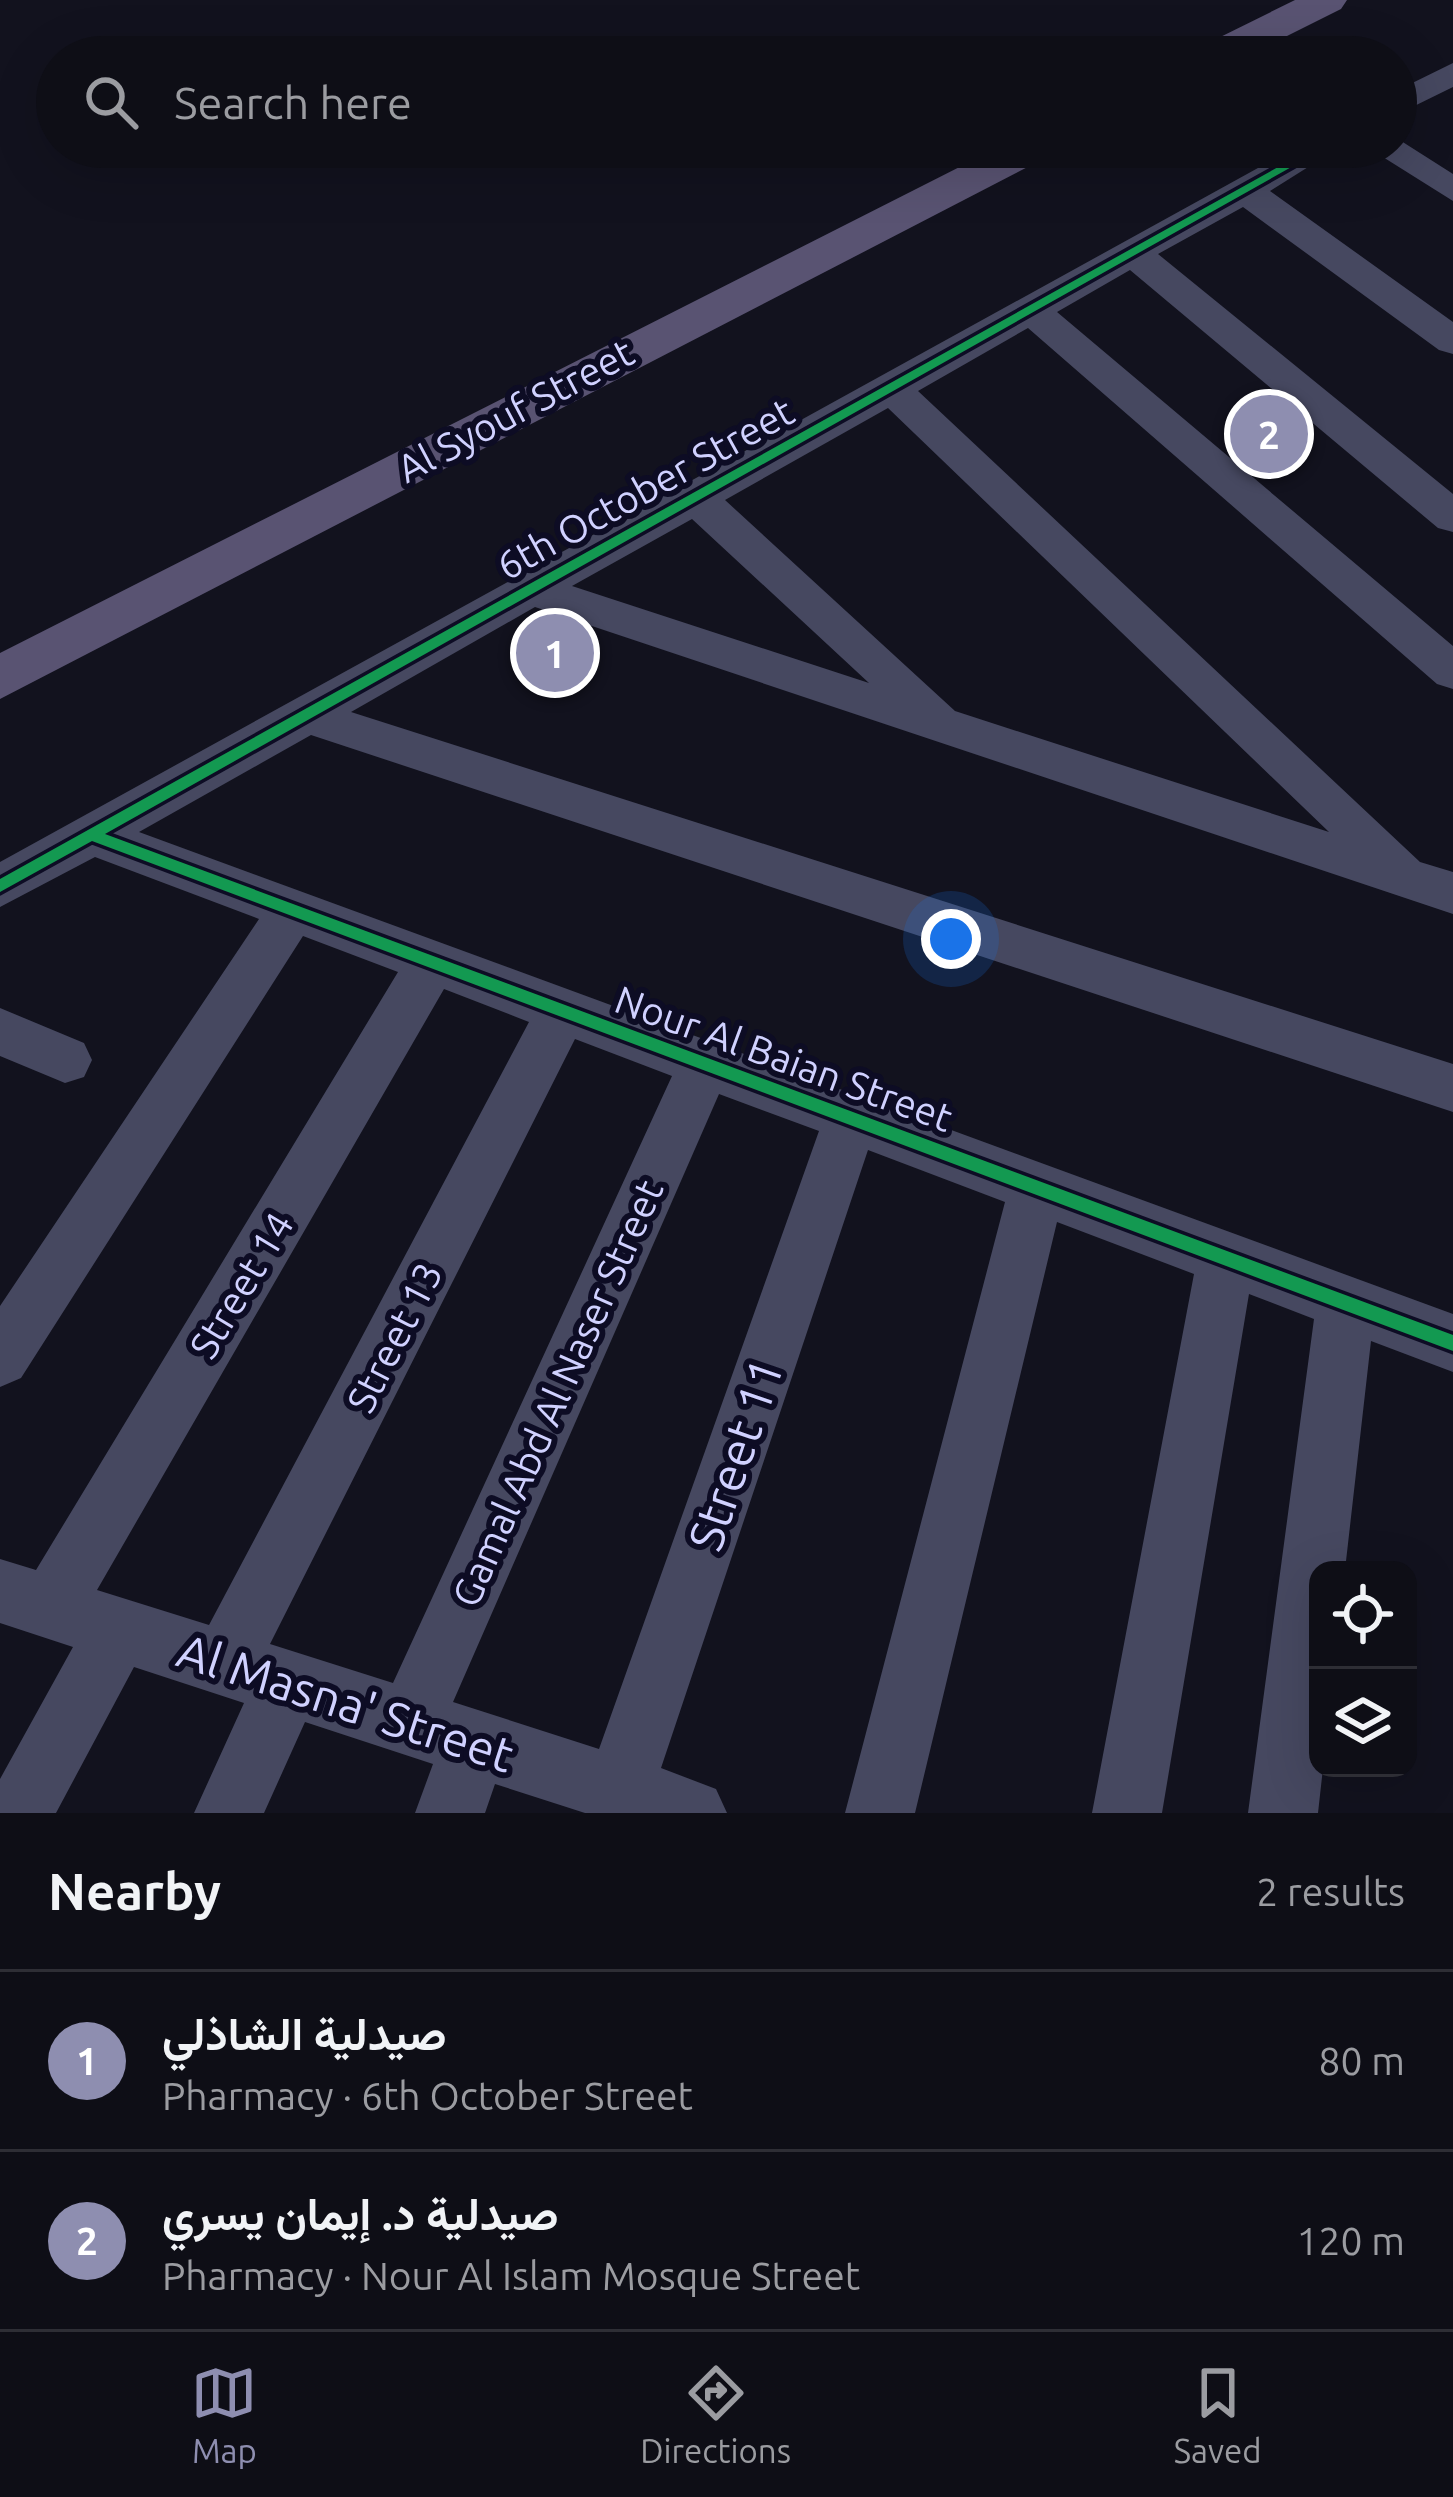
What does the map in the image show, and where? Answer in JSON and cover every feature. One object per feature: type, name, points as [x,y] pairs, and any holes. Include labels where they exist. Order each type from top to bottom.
[{"type":"main road","points":[[1251,36],[1313,2]]},
{"type":"main road","name":"Al Syouf Street","points":[[0,679],[992,168]]},
{"type":"street","points":[[1417,167],[1453,190]]},
{"type":"street","name":"6th October Street","points":[[0,886],[1285,168]]},
{"type":"street","points":[[1245,191],[1453,341]]},
{"type":"street","points":[[1133,254],[1453,517]]},
{"type":"street","points":[[1031,310],[1453,672]]},
{"type":"street","points":[[892,389],[1432,885]]},
{"type":"street","points":[[695,497],[946,727]]},
{"type":"street","points":[[530,589],[1432,885]]},
{"type":"street","points":[[306,715],[1453,1088]]},
{"type":"street","name":"Nour Al Baian Street","points":[[91,835],[1453,1343]]},
{"type":"street","points":[[0,1358],[292,911]]},
{"type":"street","name":"Street 14","points":[[25,1599],[432,962]]},
{"type":"street","name":"Street 13","points":[[225,1663],[562,1010]]},
{"type":"street","points":[[0,1030],[65,1060]]},
{"type":"street","name":"Gamal Abd Al Naser Street","points":[[410,1722],[705,1064]]},
{"type":"street","name":"Street 11","points":[[661,1805],[851,1118]]},
{"type":"street","points":[[880,1813],[1037,1188]]},
{"type":"street","points":[[1127,1813],[1226,1258]]},
{"type":"street","points":[[1283,1813],[1346,1303]]},
{"type":"street","name":"Al Masna' Street","points":[[25,1599],[661,1805]]},
{"type":"street","points":[[19,1813],[119,1629]]},
{"type":"street","points":[[230,1813],[288,1683]]},
{"type":"street","points":[[450,1813],[475,1744]]},
{"type":"cycle path","points":[[0,886],[1284,168]]},
{"type":"cycle path","points":[[91,835],[1453,1343]]},
{"type":"place","name":"صيدلية د. إيمان يسري","points":[[1269,434]]},
{"type":"place","name":"صيدلية الشاذلي","points":[[555,653]]}]
